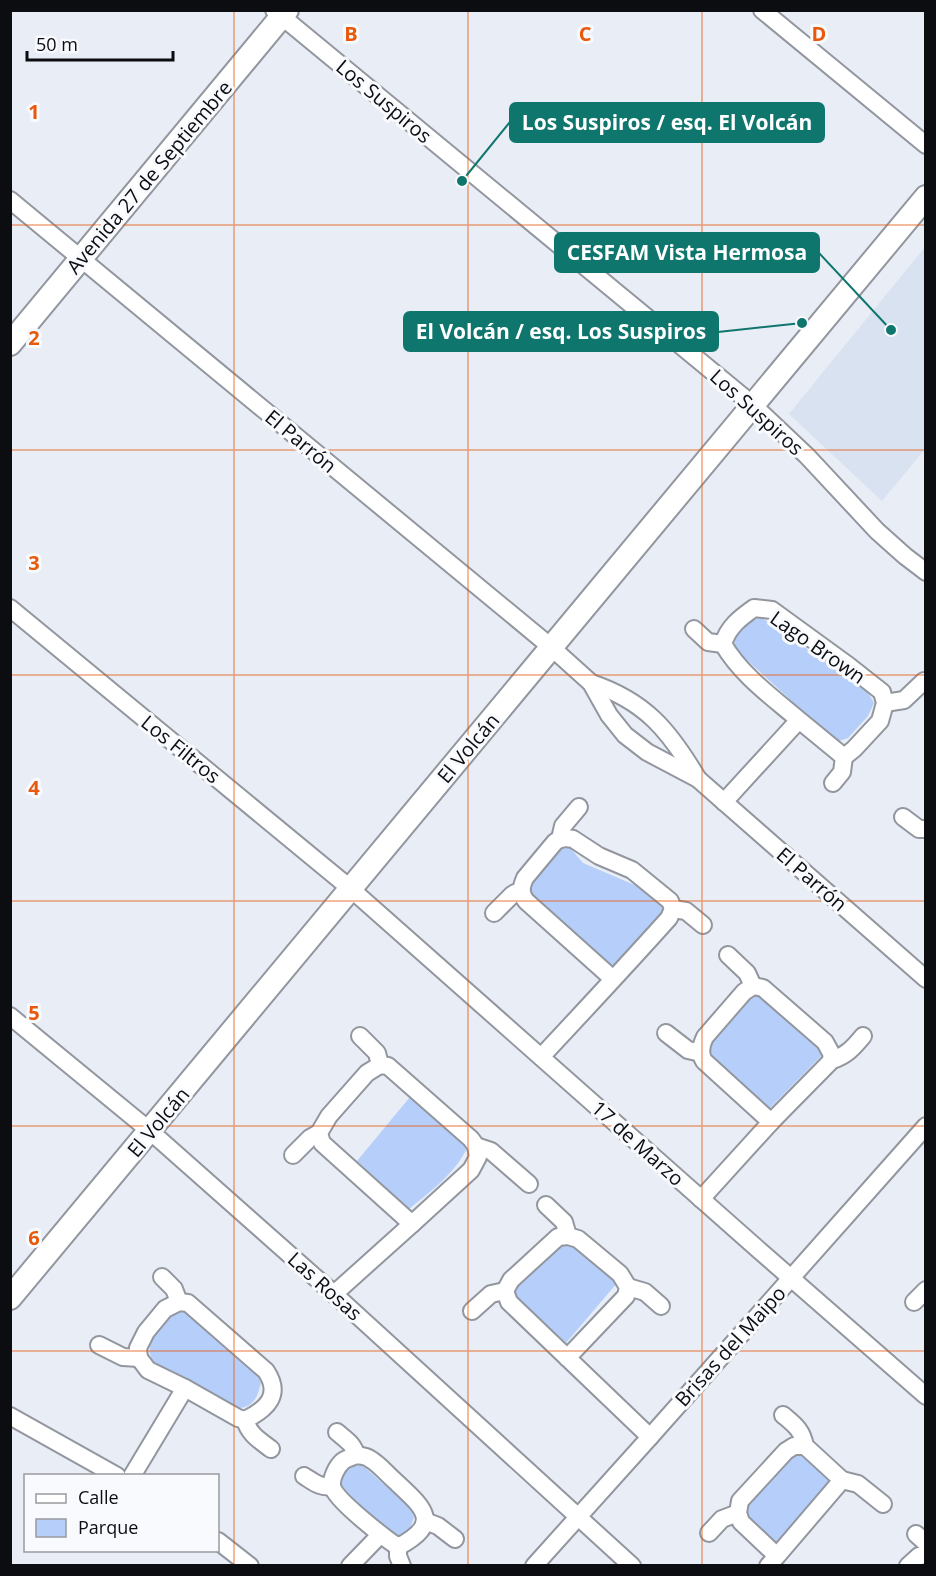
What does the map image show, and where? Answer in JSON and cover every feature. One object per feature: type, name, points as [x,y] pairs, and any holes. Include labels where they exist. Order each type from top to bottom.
[{"type":"street","points":[[762,10],[926,145]]},
{"type":"street","name":"Avenida 27 de Septiembre","points":[[10,344],[281,13]]},
{"type":"street","name":"Los Suspiros","points":[[281,13],[753,405],[807,456],[877,531],[926,572]]},
{"type":"street","name":"El Volcán","points":[[10,1298],[926,197]]},
{"type":"street","name":"El Parrón","points":[[10,200],[551,647],[591,683],[609,715],[626,735],[647,752],[698,779],[923,972]]},
{"type":"street","name":"Los Filtros","points":[[10,608],[351,889]]},
{"type":"street","name":"Lago Brown","points":[[723,644],[735,622],[754,608],[772,610],[882,693],[885,703]]},
{"type":"street","points":[[694,629],[708,642],[723,644],[729,655],[746,674],[844,757]]},
{"type":"street","points":[[833,783],[842,772],[844,757],[880,721],[885,703],[904,700],[924,681]]},
{"type":"street","name":"El Parrón","points":[[591,683],[625,698],[656,720],[677,746],[698,779]]},
{"type":"street","points":[[724,802],[799,720]]},
{"type":"street","points":[[560,839],[563,826],[579,807]]},
{"type":"street","points":[[903,817],[919,829],[926,829]]},
{"type":"street","points":[[541,1057],[613,979],[669,918],[673,909],[670,902],[638,873],[599,856],[573,839],[560,839],[525,878],[522,892],[526,902],[613,979]]},
{"type":"street","name":"17 de Marzo","points":[[351,889],[925,1394]]},
{"type":"street","points":[[494,913],[512,895],[522,892]]},
{"type":"street","points":[[673,909],[686,911],[703,925]]},
{"type":"street","points":[[728,955],[747,973],[753,986]]},
{"type":"street","points":[[771,1122],[704,1061],[700,1053],[705,1037],[744,992],[753,986],[763,988],[825,1042],[832,1060]]},
{"type":"street","name":"Las Rosas","points":[[10,1016],[150,1131],[334,1294],[632,1566]]},
{"type":"street","points":[[666,1033],[688,1050],[700,1053]]},
{"type":"street","points":[[360,1036],[377,1053],[380,1065]]},
{"type":"street","points":[[701,1199],[771,1122],[832,1060],[846,1054],[863,1036]]},
{"type":"street","points":[[293,1155],[310,1138],[320,1133],[329,1116],[367,1073],[380,1065],[388,1066],[471,1139],[476,1146],[478,1157],[471,1170],[334,1294]]},
{"type":"street","name":"Brisas del Maipo","points":[[534,1566],[926,1126]]},
{"type":"street","points":[[320,1133],[322,1143],[412,1224]]},
{"type":"street","points":[[476,1146],[491,1151],[529,1184]]},
{"type":"street","points":[[546,1205],[564,1222],[568,1236]]},
{"type":"street","points":[[650,1437],[509,1302],[505,1291],[511,1280],[558,1237],[568,1236],[578,1239],[620,1274],[628,1287],[645,1292],[661,1306]]},
{"type":"street","points":[[162,1277],[174,1289],[178,1302]]},
{"type":"street","points":[[567,1358],[626,1296],[628,1287]]},
{"type":"street","points":[[472,1311],[491,1294],[505,1291]]},
{"type":"street","points":[[245,1420],[259,1413],[269,1401],[273,1389],[272,1380],[266,1371],[188,1303],[178,1302],[165,1309],[146,1332],[138,1348],[139,1358],[148,1370],[245,1420],[251,1434],[271,1449]]},
{"type":"street","points":[[99,1345],[123,1357],[139,1358]]},
{"type":"street","points":[[133,1474],[185,1388]]},
{"type":"street","points":[[783,1415],[800,1431],[805,1446],[842,1480],[858,1484],[883,1504]]},
{"type":"street","points":[[10,1416],[113,1474]]},
{"type":"street","points":[[337,1432],[355,1449],[357,1455]]},
{"type":"street","points":[[805,1446],[794,1446],[786,1451],[740,1500],[738,1513],[741,1522],[773,1561],[842,1480]]},
{"type":"street","points":[[357,1455],[369,1458],[417,1501],[423,1510],[425,1521],[420,1533],[398,1547],[381,1535],[338,1496],[332,1486],[335,1472],[343,1461],[357,1455]]},
{"type":"street","points":[[304,1476],[320,1486],[332,1486]]},
{"type":"street","points":[[709,1533],[722,1519],[738,1513]]},
{"type":"street","points":[[425,1521],[438,1526],[455,1539]]},
{"type":"street","points":[[350,1566],[381,1535]]},
{"type":"street","points":[[219,1542],[250,1566]]},
{"type":"street","points":[[398,1547],[398,1557],[402,1566]]},
{"type":"street","points":[[908,1566],[919,1556],[926,1555]]},
{"type":"shaded area","points":[[925,247],[925,449],[882,501],[789,414]]},
{"type":"green space","points":[[760,617],[868,693],[874,703],[868,716],[848,738],[836,742],[735,649],[734,638],[745,625]]},
{"type":"green space","points":[[565,842],[583,863],[637,886],[669,911],[617,970],[525,889]]},
{"type":"green space","points":[[751,989],[826,1051],[769,1109],[699,1045]]},
{"type":"green space","points":[[410,1097],[464,1143],[466,1150],[448,1175],[409,1209],[357,1161]]},
{"type":"green space","points":[[559,1241],[572,1244],[617,1283],[566,1343],[516,1296],[514,1284]]},
{"type":"green space","points":[[177,1310],[185,1313],[256,1373],[261,1382],[257,1395],[249,1405],[240,1408],[153,1362],[150,1352],[153,1337],[163,1321]]},
{"type":"green space","points":[[802,1451],[834,1482],[774,1545],[739,1514],[788,1456]]},
{"type":"green space","points":[[350,1465],[363,1466],[410,1507],[414,1517],[409,1531],[398,1538],[339,1491],[341,1472]]},
{"type":"place","name":"Los Suspiros / esq. El Volcán","points":[[462,181]]},
{"type":"place","name":"El Volcán / esq. Los Suspiros","points":[[802,323]]},
{"type":"place","name":"CESFAM Vista Hermosa","points":[[891,330]]}]
